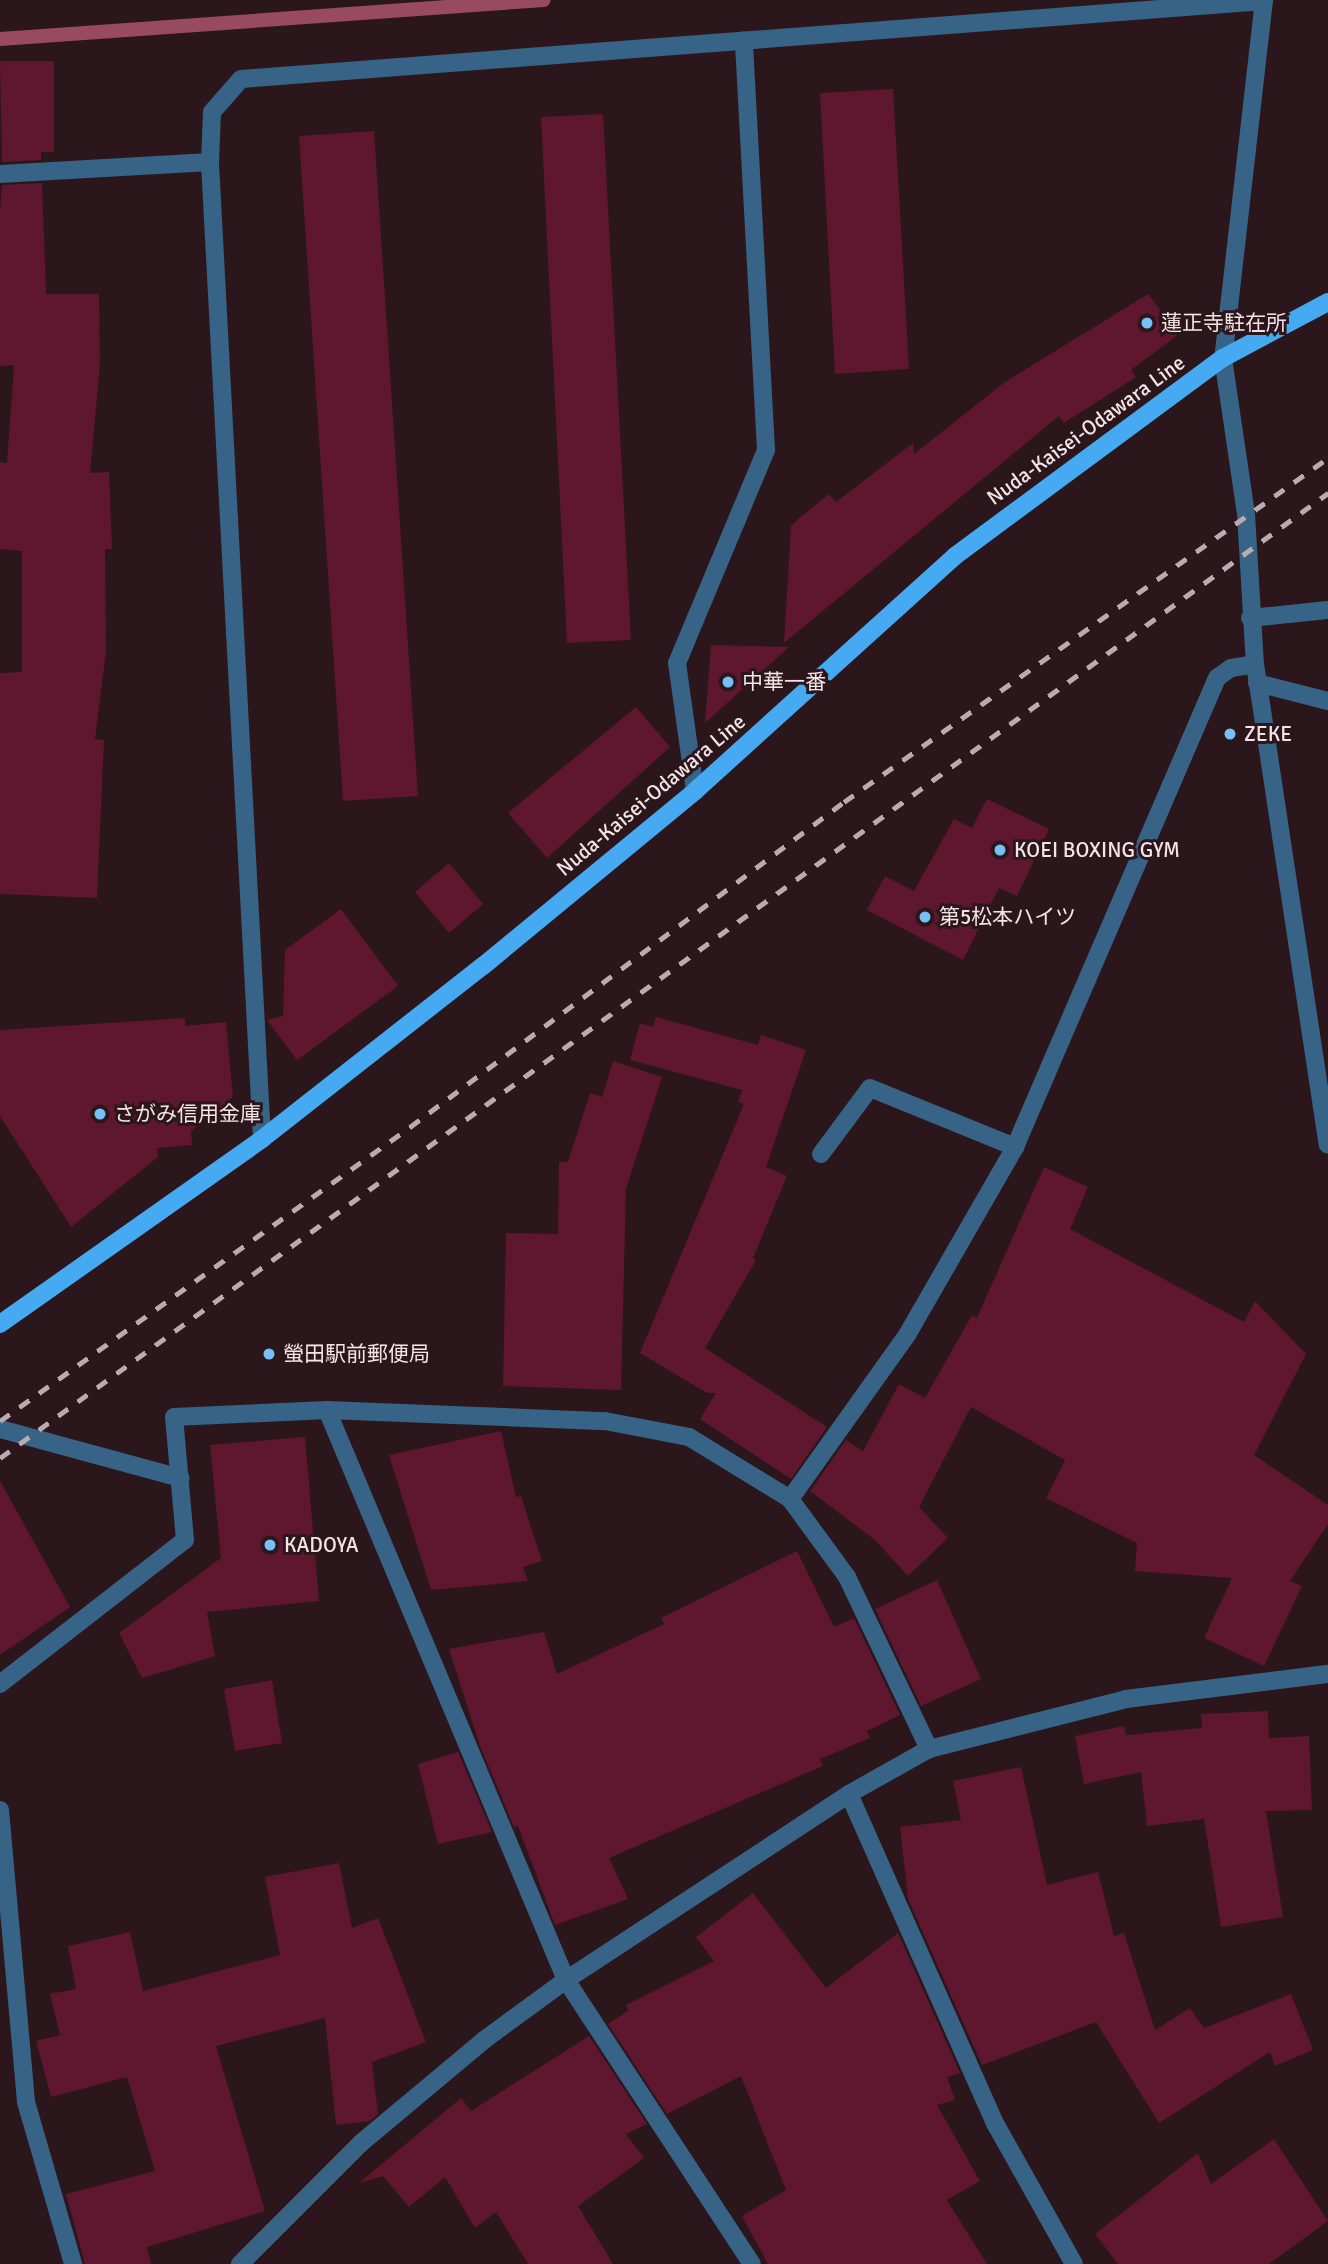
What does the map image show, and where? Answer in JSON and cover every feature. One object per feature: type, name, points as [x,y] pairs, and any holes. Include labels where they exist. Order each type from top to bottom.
[{"type":"main road","name":"Nuda-Kaisei-Odawara Line","points":[[0,1324],[262,1139],[482,967],[695,791],[955,556],[1223,358],[1328,302]]},
{"type":"street","points":[[262,1139],[210,162],[212,112],[241,79],[1264,1],[1223,358],[1246,514],[1250,618],[1257,683],[1328,1144]]},
{"type":"street","points":[[695,791],[677,663],[766,450],[744,41]]},
{"type":"street","points":[[0,174],[210,162]]},
{"type":"street","points":[[1250,618],[1328,610]]},
{"type":"street","points":[[790,1499],[907,1335],[1015,1147],[1217,678],[1231,668],[1255,664]]},
{"type":"street","points":[[1257,683],[1328,701]]},
{"type":"street","points":[[821,1154],[870,1088],[1015,1147]]},
{"type":"street","points":[[327,1410],[566,1980],[752,2264]]},
{"type":"street","points":[[0,1684],[185,1540],[174,1417],[327,1410],[605,1421],[689,1437],[790,1499],[847,1577],[929,1749]]},
{"type":"street","points":[[0,1429],[180,1478]]},
{"type":"street","points":[[240,2264],[361,2143],[566,1980],[849,1794],[929,1749],[1126,1699],[1328,1674]]},
{"type":"street","points":[[849,1794],[996,2126],[1074,2264]]},
{"type":"street","points":[[0,1810],[26,2102],[73,2264]]},
{"type":"building","points":[[0,61],[54,61],[54,152],[41,152],[41,160],[2,162]]},
{"type":"building","points":[[893,89],[909,369],[835,374],[820,93]]},
{"type":"building","points":[[603,114],[631,640],[567,643],[541,117]]},
{"type":"building","points":[[374,131],[418,796],[343,801],[299,136]]},
{"type":"building","points":[[42,183],[46,294],[99,294],[100,364],[90,473],[109,472],[112,549],[105,549],[106,651],[95,739],[104,740],[97,898],[0,894],[0,673],[22,672],[22,551],[0,549],[0,462],[7,463],[14,365],[0,366],[0,211],[2,185]]},
{"type":"building","points":[[1148,294],[1179,334],[1131,370],[1136,377],[1064,423],[1059,416],[784,643],[791,526],[797,520],[829,494],[836,502],[913,443],[914,454],[1005,382]]},
{"type":"building","points":[[711,645],[789,647],[705,723],[709,672]]},
{"type":"building","points":[[636,707],[670,747],[547,858],[508,813]]},
{"type":"building","points":[[987,799],[1049,829],[1017,896],[999,888],[963,960],[867,910],[885,876],[914,891],[954,819],[972,828]]},
{"type":"building","points":[[449,863],[483,904],[449,933],[415,892]]},
{"type":"building","points":[[341,909],[398,986],[297,1060],[267,1020],[283,1016],[285,950]]},
{"type":"building","points":[[656,1017],[758,1045],[761,1035],[806,1050],[766,1167],[787,1176],[753,1258],[756,1260],[705,1348],[827,1427],[791,1479],[700,1419],[716,1393],[707,1393],[640,1353],[744,1104],[738,1102],[742,1090],[630,1060],[640,1023],[653,1027]]},
{"type":"building","points":[[185,1018],[185,1026],[226,1022],[233,1097],[191,1131],[192,1145],[157,1148],[158,1157],[71,1227],[0,1116],[0,1030]]},
{"type":"building","points":[[613,1061],[662,1077],[626,1189],[621,1390],[503,1386],[506,1233],[558,1234],[559,1162],[568,1162],[590,1093],[602,1097]]},
{"type":"building","points":[[1044,1167],[1088,1187],[1070,1229],[1244,1322],[1255,1301],[1306,1354],[1254,1455],[1328,1505],[1328,1524],[1290,1581],[1302,1586],[1264,1666],[1204,1638],[1232,1578],[1135,1571],[1137,1543],[1046,1498],[1065,1460],[971,1407],[919,1507],[948,1538],[908,1576],[875,1540],[810,1491],[846,1440],[863,1451],[899,1384],[925,1398],[972,1315],[977,1318]]},
{"type":"building","points":[[501,1431],[516,1497],[521,1496],[542,1561],[523,1567],[528,1581],[431,1590],[389,1455]]},
{"type":"building","points":[[305,1437],[319,1601],[207,1612],[215,1656],[142,1678],[119,1633],[221,1558],[210,1445]]},
{"type":"building","points":[[0,1481],[70,1607],[0,1655]]},
{"type":"building","points":[[797,1551],[834,1627],[854,1618],[900,1715],[867,1731],[870,1738],[820,1759],[823,1766],[609,1858],[628,1899],[555,1925],[518,1826],[514,1827],[480,1746],[449,1649],[544,1632],[557,1674],[664,1624],[661,1618]]},
{"type":"building","points":[[937,1580],[981,1679],[921,1706],[875,1609]]},
{"type":"building","points":[[272,1680],[282,1743],[235,1751],[224,1689]]},
{"type":"building","points":[[1268,1711],[1269,1738],[1309,1736],[1312,1810],[1266,1811],[1283,1917],[1221,1927],[1204,1819],[1147,1826],[1141,1772],[1084,1784],[1075,1736],[1124,1726],[1126,1735],[1202,1728],[1201,1714]]},
{"type":"building","points":[[458,1752],[492,1832],[438,1844],[418,1764]]},
{"type":"building","points":[[1021,1767],[1047,1885],[1098,1872],[1114,1936],[1124,1933],[1155,2030],[1190,2008],[1204,2028],[1291,1994],[1313,2050],[1275,2066],[1270,2052],[1159,2123],[1096,2022],[982,2065],[908,1899],[900,1827],[961,1820],[953,1781]]},
{"type":"building","points":[[339,1863],[352,1928],[378,1918],[426,2042],[372,2062],[378,2114],[370,2121],[336,2125],[325,2018],[216,2046],[265,2211],[147,2247],[151,2264],[85,2264],[66,2194],[155,2171],[127,2077],[51,2097],[36,2041],[60,2035],[50,1994],[76,1989],[68,1946],[130,1932],[143,1991],[280,1955],[265,1877]]},
{"type":"building","points":[[753,1893],[826,1988],[898,1933],[960,2073],[947,2077],[955,2100],[937,2105],[980,2181],[947,2200],[987,2264],[768,2264],[742,2216],[786,2190],[741,2076],[667,2114],[608,2024],[628,2011],[626,2005],[714,1961],[696,1937]]},
{"type":"building","points":[[589,2036],[647,2124],[626,2134],[644,2158],[578,2206],[613,2264],[528,2264],[496,2212],[475,2228],[445,2177],[409,2207],[383,2176],[359,2183],[461,2098],[471,2111]]},
{"type":"building","points":[[1274,2139],[1328,2221],[1269,2264],[1118,2264],[1095,2234],[1198,2153],[1211,2184]]},
{"type":"waterway","points":[[0,39],[544,0]]},
{"type":"railway","points":[[0,1421],[410,1127],[844,802],[1328,458]]},
{"type":"railway","points":[[0,1458],[1328,493]]},
{"type":"place","name":"蓮正寺駐在所","points":[[1147,323]]},
{"type":"place","name":"中華一番","points":[[728,682]]},
{"type":"place","name":"ZEKE","points":[[1230,734]]},
{"type":"place","name":"KOEI BOXING GYM","points":[[1000,850]]},
{"type":"place","name":"第5松本ハイツ","points":[[925,917]]},
{"type":"place","name":"さがみ信用金庫","points":[[100,1114]]},
{"type":"place","name":"螢田駅前郵便局","points":[[269,1354]]},
{"type":"place","name":"KADOYA","points":[[270,1545]]}]
